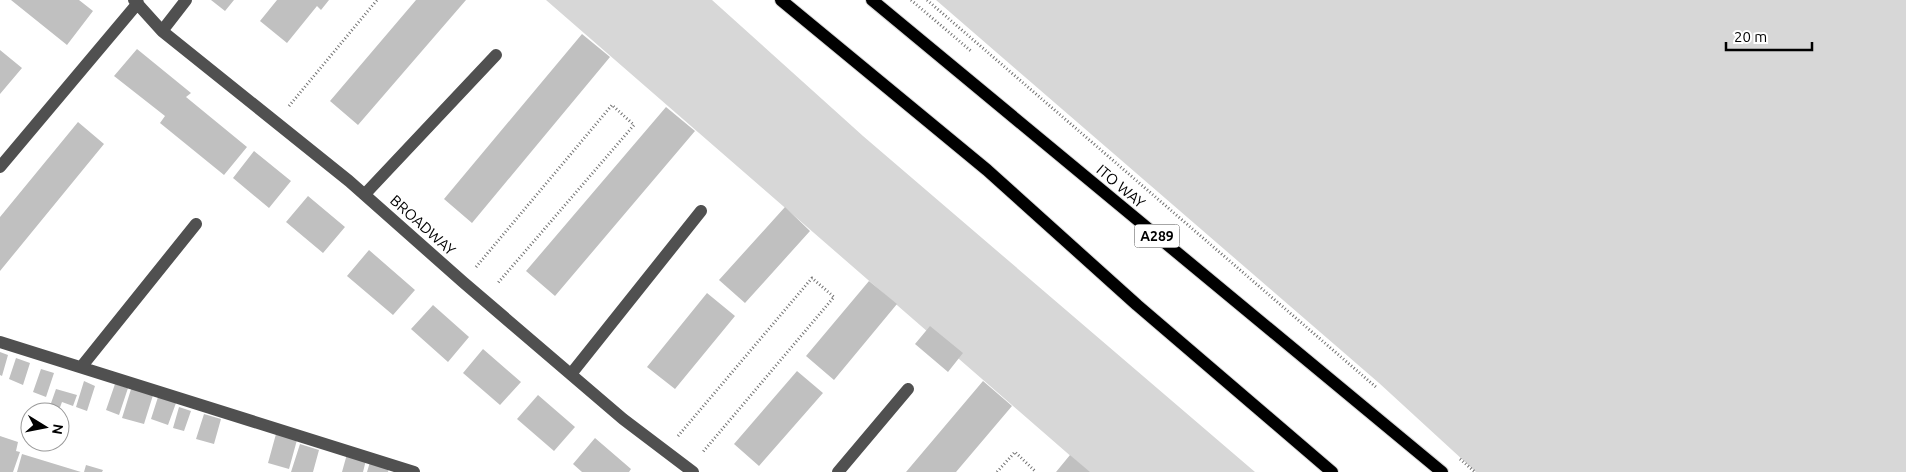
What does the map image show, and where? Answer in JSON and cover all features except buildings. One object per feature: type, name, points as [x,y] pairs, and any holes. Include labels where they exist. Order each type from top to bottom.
[{"type":"main road","points":[[781,0],[987,170],[1138,306],[1332,472]]},
{"type":"main road","name":"ITO WAY","points":[[872,0],[1442,472]]},
{"type":"street","points":[[162,31],[186,0]]},
{"type":"street","points":[[0,167],[136,2]]},
{"type":"street","name":"BROADWAY","points":[[136,2],[162,31],[365,194],[463,282],[571,374],[690,470]]},
{"type":"street","points":[[365,194],[496,54]]},
{"type":"street","points":[[571,374],[701,211]]},
{"type":"street","points":[[82,366],[196,224]]},
{"type":"street","points":[[0,342],[82,366],[414,472]]},
{"type":"street","points":[[838,472],[908,389]]},
{"type":"path","points":[[276,122],[376,0]]},
{"type":"path","points":[[927,0],[1381,391]]},
{"type":"path","points":[[463,282],[612,105],[634,125],[484,300]]},
{"type":"path","points":[[666,451],[812,278],[834,297],[690,470]]},
{"type":"path","points":[[997,472],[1015,452],[1036,472]]},
{"type":"path","points":[[1453,453],[1475,472]]},
{"type":"shaded area","points":[[546,0],[712,0],[863,136],[1255,472],[1089,472]]},
{"type":"shaded area","points":[[936,0],[1906,0],[1906,472],[1476,472],[1379,383]]}]
